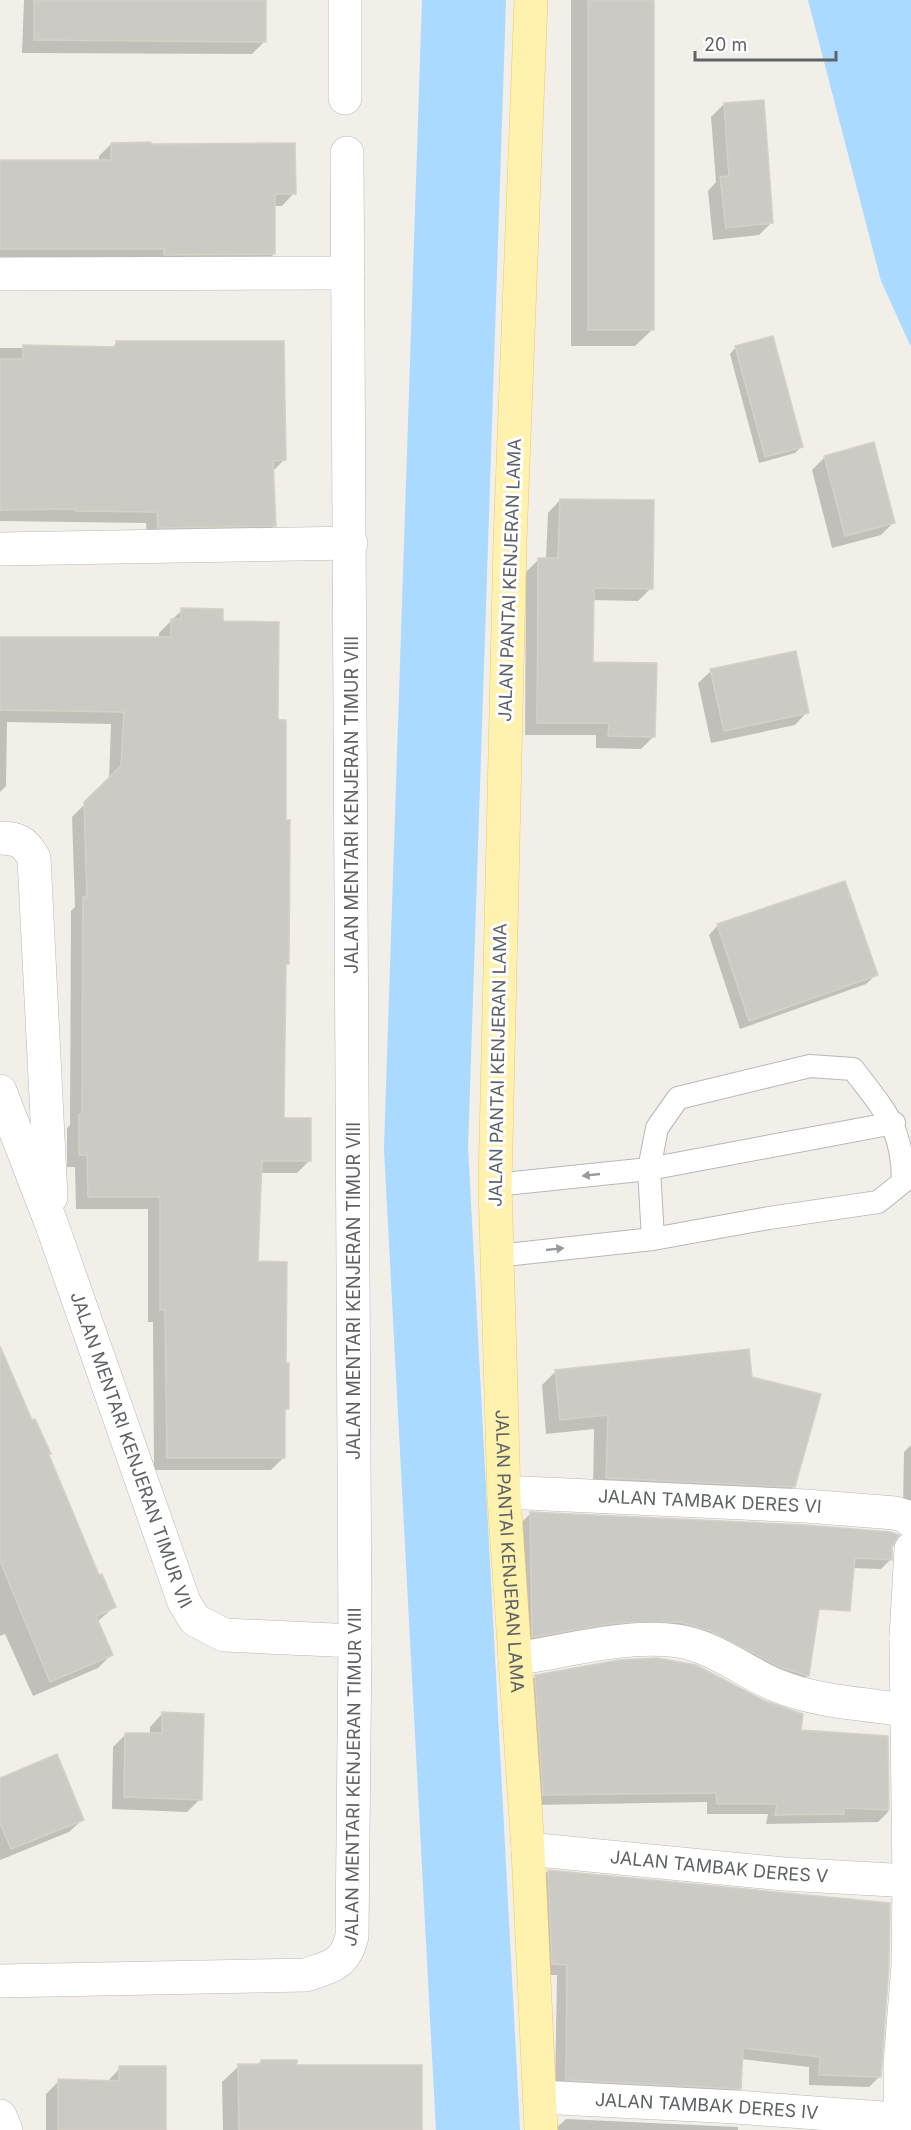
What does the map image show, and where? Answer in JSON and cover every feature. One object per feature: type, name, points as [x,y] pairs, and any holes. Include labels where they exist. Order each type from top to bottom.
[{"type":"main road","name":"JALAN PANTAI KENJERAN LAMA","points":[[531,0],[510,542],[495,1185],[504,1492],[528,1849],[541,2130]]},
{"type":"street","points":[[345,0],[345,98]]},
{"type":"street","name":"JALAN MENTARI KENJERAN TIMUR VIII","points":[[0,1981],[306,1975],[342,1960],[349,1952],[352,1936],[355,1641],[351,543],[347,153]]},
{"type":"street","points":[[0,274],[348,273]]},
{"type":"street","points":[[0,549],[351,543]]},
{"type":"street","name":"JALAN MENTARI KENJERAN TIMUR VII","points":[[0,838],[16,838],[27,846],[34,858],[52,1225]]},
{"type":"street","name":"JALAN MENTARI KENJERAN TIMUR VII","points":[[0,1091],[52,1225],[184,1602],[195,1620],[224,1635],[355,1641]]},
{"type":"street","name":"JALAN TAMBAK DERES VI","points":[[504,1492],[806,1506],[896,1513],[908,1517],[911,1521]]},
{"type":"street","points":[[904,2123],[900,2055],[908,1966],[910,1881],[907,1710],[911,1549]]},
{"type":"street","points":[[515,1659],[633,1639],[681,1641],[704,1649],[774,1684],[798,1693],[907,1710]]},
{"type":"street","name":"JALAN TAMBAK DERES V","points":[[528,1849],[784,1874],[910,1881]]},
{"type":"street","name":"JALAN TAMBAK DERES IV","points":[[539,2097],[736,2106],[904,2123]]},
{"type":"street","points":[[0,2116],[6,2130]]},
{"type":"lane","points":[[496,1256],[653,1239],[769,1218],[878,1202],[903,1182],[903,1157],[894,1123],[853,1069],[810,1066],[678,1098],[657,1128],[649,1168],[653,1239]]},
{"type":"lane","points":[[495,1185],[649,1168],[894,1123]]},
{"type":"water","points":[[808,0],[911,0],[911,347],[881,281]]},
{"type":"building","points":[[34,0],[266,0],[266,42],[34,40]]},
{"type":"building","points":[[588,0],[654,0],[654,330],[588,330]]},
{"type":"building","points":[[764,100],[773,223],[726,228],[720,177],[729,176],[724,103]]},
{"type":"building","points":[[151,142],[151,144],[295,143],[296,194],[275,194],[275,254],[164,255],[164,249],[0,249],[0,160],[111,160],[111,143]]},
{"type":"building","points":[[773,336],[803,447],[765,457],[735,346]]},
{"type":"building","points":[[116,341],[284,341],[286,460],[273,461],[276,526],[158,528],[157,512],[75,511],[76,509],[0,510],[0,359],[23,359],[23,345],[116,347]]},
{"type":"building","points":[[874,442],[895,523],[845,536],[824,456]]},
{"type":"building","points":[[560,499],[654,500],[653,589],[594,588],[593,662],[657,663],[655,737],[608,736],[609,723],[537,723],[538,558],[558,558]]},
{"type":"building","points":[[181,608],[223,609],[223,621],[279,622],[278,720],[286,720],[286,820],[290,820],[289,964],[286,964],[284,1118],[311,1118],[311,1161],[262,1161],[258,1261],[287,1262],[286,1363],[289,1363],[289,1409],[285,1409],[285,1458],[167,1458],[165,1310],[160,1310],[160,1197],[88,1197],[87,1155],[79,1155],[79,1114],[82,1114],[83,897],[87,897],[84,802],[121,766],[124,712],[0,710],[0,637],[171,637],[171,619],[181,619]]},
{"type":"building","points":[[796,651],[809,713],[724,731],[710,669]]},
{"type":"building","points":[[845,881],[878,975],[749,1021],[717,924]]},
{"type":"building","points":[[0,1346],[32,1420],[35,1419],[51,1454],[49,1455],[99,1575],[102,1574],[116,1607],[96,1616],[113,1655],[50,1682],[0,1561]]},
{"type":"building","points":[[749,1349],[752,1377],[821,1394],[795,1487],[606,1478],[608,1415],[560,1420],[555,1370]]},
{"type":"building","points":[[530,1512],[805,1525],[891,1532],[899,1535],[892,1547],[892,1560],[855,1558],[850,1611],[819,1609],[809,1676],[780,1667],[710,1631],[680,1622],[615,1623],[532,1637]]},
{"type":"building","points":[[657,1658],[696,1665],[765,1701],[803,1714],[801,1730],[888,1736],[889,1810],[844,1808],[844,1814],[775,1815],[777,1804],[717,1804],[716,1793],[543,1795],[535,1675],[619,1660]]},
{"type":"building","points":[[162,1712],[204,1714],[202,1800],[124,1797],[125,1733],[162,1733]]},
{"type":"building","points":[[57,1754],[84,1820],[11,1849],[0,1823],[0,1778]]},
{"type":"building","points":[[548,1870],[890,1903],[889,1965],[881,2077],[819,2075],[820,2057],[743,2048],[741,2089],[566,2080],[567,1965],[552,1964]]},
{"type":"building","points":[[261,2060],[297,2060],[297,2065],[422,2065],[422,2130],[239,2130],[238,2064],[261,2064]]},
{"type":"building","points":[[119,2066],[166,2066],[166,2130],[58,2130],[58,2079],[119,2081]]},
{"type":"waterway","points":[[464,0],[426,1148],[478,2130]]}]
